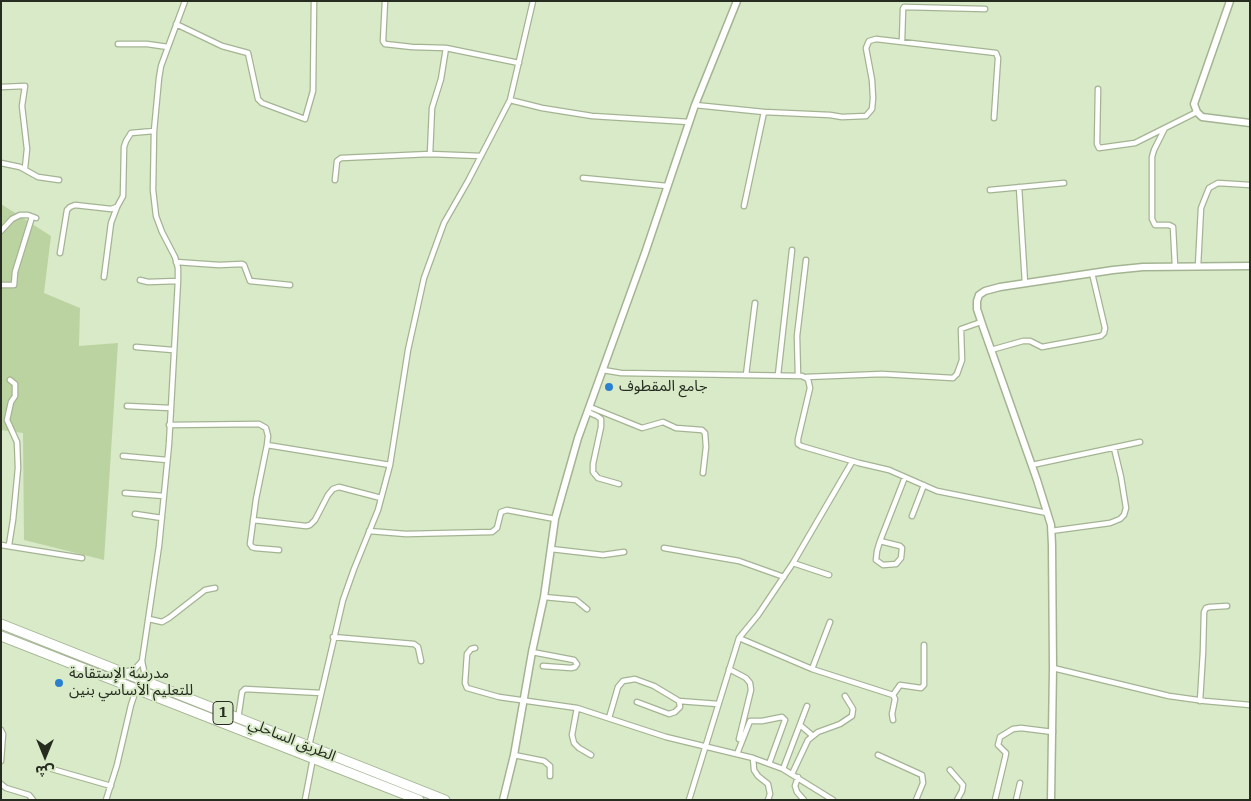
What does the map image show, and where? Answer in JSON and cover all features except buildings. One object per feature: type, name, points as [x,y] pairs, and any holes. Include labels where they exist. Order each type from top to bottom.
[{"type":"highway","name":"الطريق الساحلي","points":[[1,624],[308,747],[383,781],[419,800]]},
{"type":"highway","name":"الطريق الساحلي","points":[[1,636],[313,758],[445,800]]},
{"type":"street","points":[[154,685],[144,671],[142,661],[162,518],[178,281],[176,262],[156,216],[153,190],[154,131],[158,78],[185,1]]},
{"type":"street","points":[[176,24],[222,46],[248,53],[258,99],[262,103],[304,119],[313,91],[314,1]]},
{"type":"street","points":[[385,1],[384,43],[412,47],[446,48],[519,63]]},
{"type":"street","points":[[308,747],[333,637],[348,585],[381,498],[390,465],[408,350],[424,278],[444,224],[510,100],[533,1]]},
{"type":"street","points":[[503,800],[514,755],[544,596],[555,519],[578,438],[695,105],[737,1]]},
{"type":"street","points":[[1230,1],[1194,99],[1194,108],[1196,112],[1206,118],[1250,123]]},
{"type":"street","points":[[902,41],[904,7],[984,9]]},
{"type":"street","points":[[695,105],[764,112],[842,117],[866,116],[872,109],[873,98],[872,80],[866,50],[867,43],[876,39],[996,53],[998,58],[994,118]]},
{"type":"street","points":[[118,44],[147,44],[168,47]]},
{"type":"street","points":[[430,154],[432,108],[441,79],[446,48]]},
{"type":"street","points":[[1,87],[25,86],[22,106],[27,149],[25,168]]},
{"type":"street","points":[[1098,89],[1097,144],[1099,148],[1131,144],[1196,112]]},
{"type":"street","points":[[510,100],[542,108],[592,116],[689,122]]},
{"type":"street","points":[[744,206],[764,112]]},
{"type":"street","points":[[1165,128],[1152,157],[1152,219],[1155,225],[1170,225],[1173,227],[1175,266]]},
{"type":"street","points":[[104,277],[111,223],[116,207],[124,196],[124,147],[128,136],[138,132],[154,131]]},
{"type":"street","points":[[335,180],[337,161],[341,158],[430,154],[480,156]]},
{"type":"street","points":[[1,163],[25,168],[35,176],[59,180]]},
{"type":"street","points":[[583,178],[667,186]]},
{"type":"street","points":[[990,190],[1064,183]]},
{"type":"street","points":[[1198,266],[1202,208],[1209,188],[1218,183],[1250,185]]},
{"type":"street","points":[[1020,187],[1025,283]]},
{"type":"street","points":[[60,253],[66,215],[70,207],[75,205],[111,209],[116,207]]},
{"type":"street","points":[[1,231],[6,224],[20,215],[34,218],[15,272],[14,285],[1,285]]},
{"type":"street","points":[[778,375],[792,250]]},
{"type":"street","points":[[798,376],[797,336],[806,260]]},
{"type":"street","points":[[176,262],[219,265],[242,264],[250,281],[290,285]]},
{"type":"street","points":[[1052,800],[1051,531],[1032,465],[981,322],[976,301],[979,295],[985,291],[1092,273],[1143,267],[1250,266]]},
{"type":"street","points":[[991,350],[1023,341],[1030,341],[1042,346],[1101,336],[1105,328],[1092,273]]},
{"type":"street","points":[[140,280],[148,282],[178,281]]},
{"type":"street","points":[[746,375],[755,302]]},
{"type":"street","points":[[603,370],[621,374],[778,375],[805,377],[882,374],[953,378],[957,374],[962,360],[961,329],[981,322]]},
{"type":"street","points":[[136,348],[173,350]]},
{"type":"street","points":[[805,377],[809,381],[810,388],[798,444],[852,462],[889,470],[946,493],[1047,513]]},
{"type":"street","points":[[9,545],[18,468],[17,442],[7,420],[7,415],[15,396],[15,384],[10,380]]},
{"type":"street","points":[[127,406],[170,408]]},
{"type":"street","points":[[589,410],[642,428],[663,422],[676,428],[702,430],[705,433],[706,447],[703,473]]},
{"type":"street","points":[[589,410],[601,419],[593,472],[598,478],[619,484]]},
{"type":"street","points":[[169,425],[259,424],[266,428],[268,436],[267,445],[250,544],[252,547],[278,550]]},
{"type":"street","points":[[1032,465],[1140,442]]},
{"type":"street","points":[[267,445],[390,465]]},
{"type":"street","points":[[1051,531],[1110,522],[1120,519],[1124,515],[1126,508],[1122,477],[1114,448]]},
{"type":"street","points":[[123,456],[167,460]]},
{"type":"street","points":[[689,800],[739,638],[758,615],[793,563],[852,462]]},
{"type":"street","points":[[880,541],[902,548],[901,558],[896,564],[884,565],[876,560],[880,541],[905,477]]},
{"type":"street","points":[[912,516],[924,485]]},
{"type":"street","points":[[253,520],[310,525],[315,520],[332,489],[339,487],[381,498]]},
{"type":"street","points":[[125,493],[164,496]]},
{"type":"street","points":[[369,531],[406,534],[492,532],[497,528],[501,512],[507,510],[555,519]]},
{"type":"street","points":[[135,514],[162,518]]},
{"type":"street","points":[[1,545],[82,558]]},
{"type":"street","points":[[664,548],[739,561],[784,577]]},
{"type":"street","points":[[551,549],[603,555],[624,552]]},
{"type":"street","points":[[793,563],[829,575]]},
{"type":"street","points":[[149,619],[162,622],[205,590],[215,588]]},
{"type":"street","points":[[544,596],[576,600],[587,609]]},
{"type":"street","points":[[1200,700],[1204,612],[1206,608],[1227,606]]},
{"type":"street","points":[[812,669],[830,622]]},
{"type":"street","points":[[333,637],[414,644],[418,647],[421,661]]},
{"type":"street","points":[[739,638],[812,669],[893,695],[896,699],[892,714],[893,720]]},
{"type":"street","points":[[893,695],[900,685],[922,688],[924,684],[924,645]]},
{"type":"street","points":[[475,648],[471,649],[467,654],[465,682],[467,688],[499,697],[578,708],[666,737],[753,758],[783,769],[833,800]]},
{"type":"street","points":[[532,652],[574,660],[577,664],[571,668],[543,666]]},
{"type":"street","points":[[123,672],[134,670],[142,661]]},
{"type":"street","points":[[1053,668],[1169,696],[1250,704]]},
{"type":"street","points":[[729,669],[746,678],[750,683],[751,690],[739,738]]},
{"type":"street","points":[[609,718],[618,688],[623,681],[635,679],[654,686],[679,701],[718,704]]},
{"type":"street","points":[[106,800],[117,765],[136,688]]},
{"type":"street","points":[[238,719],[242,692],[245,689],[321,693]]},
{"type":"street","points":[[792,774],[808,740],[818,732],[840,724],[852,716],[853,709],[844,696]]},
{"type":"street","points":[[637,702],[669,714],[675,712],[680,707],[679,701]]},
{"type":"street","points":[[783,769],[806,706]]},
{"type":"street","points":[[578,708],[572,735],[574,743],[591,755]]},
{"type":"street","points":[[738,754],[750,721],[782,717],[785,720],[769,764]]},
{"type":"street","points":[[800,725],[813,736]]},
{"type":"street","points":[[995,800],[1006,758],[1006,753],[998,745],[1000,737],[1013,729],[1021,728],[1053,732]]},
{"type":"street","points":[[1,730],[3,740],[1,761]]},
{"type":"street","points":[[514,755],[544,761],[550,766],[550,776]]},
{"type":"street","points":[[878,755],[922,775],[923,783],[916,800]]},
{"type":"street","points":[[305,800],[313,758]]},
{"type":"street","points":[[753,758],[754,770],[768,784],[770,794],[768,800]]},
{"type":"street","points":[[45,767],[110,786]]},
{"type":"street","points":[[950,770],[962,785],[962,791],[957,800]]},
{"type":"street","points":[[507,800],[510,771]]},
{"type":"street","points":[[798,777],[795,786],[797,792],[804,800]]},
{"type":"street","points":[[1016,800],[1020,783]]},
{"type":"street","points":[[1,784],[6,788],[29,795],[33,800]]},
{"type":"green space","points":[[1,204],[51,236],[44,293],[80,308],[79,346],[118,343],[104,560],[24,540],[23,433],[1,430]]},
{"type":"place","name":"جامع المقطوف","points":[[609,387]]},
{"type":"place","name":"مدرسة اﻹستقامة للتعليم اﻷساسي بنين","points":[[59,683]]}]
